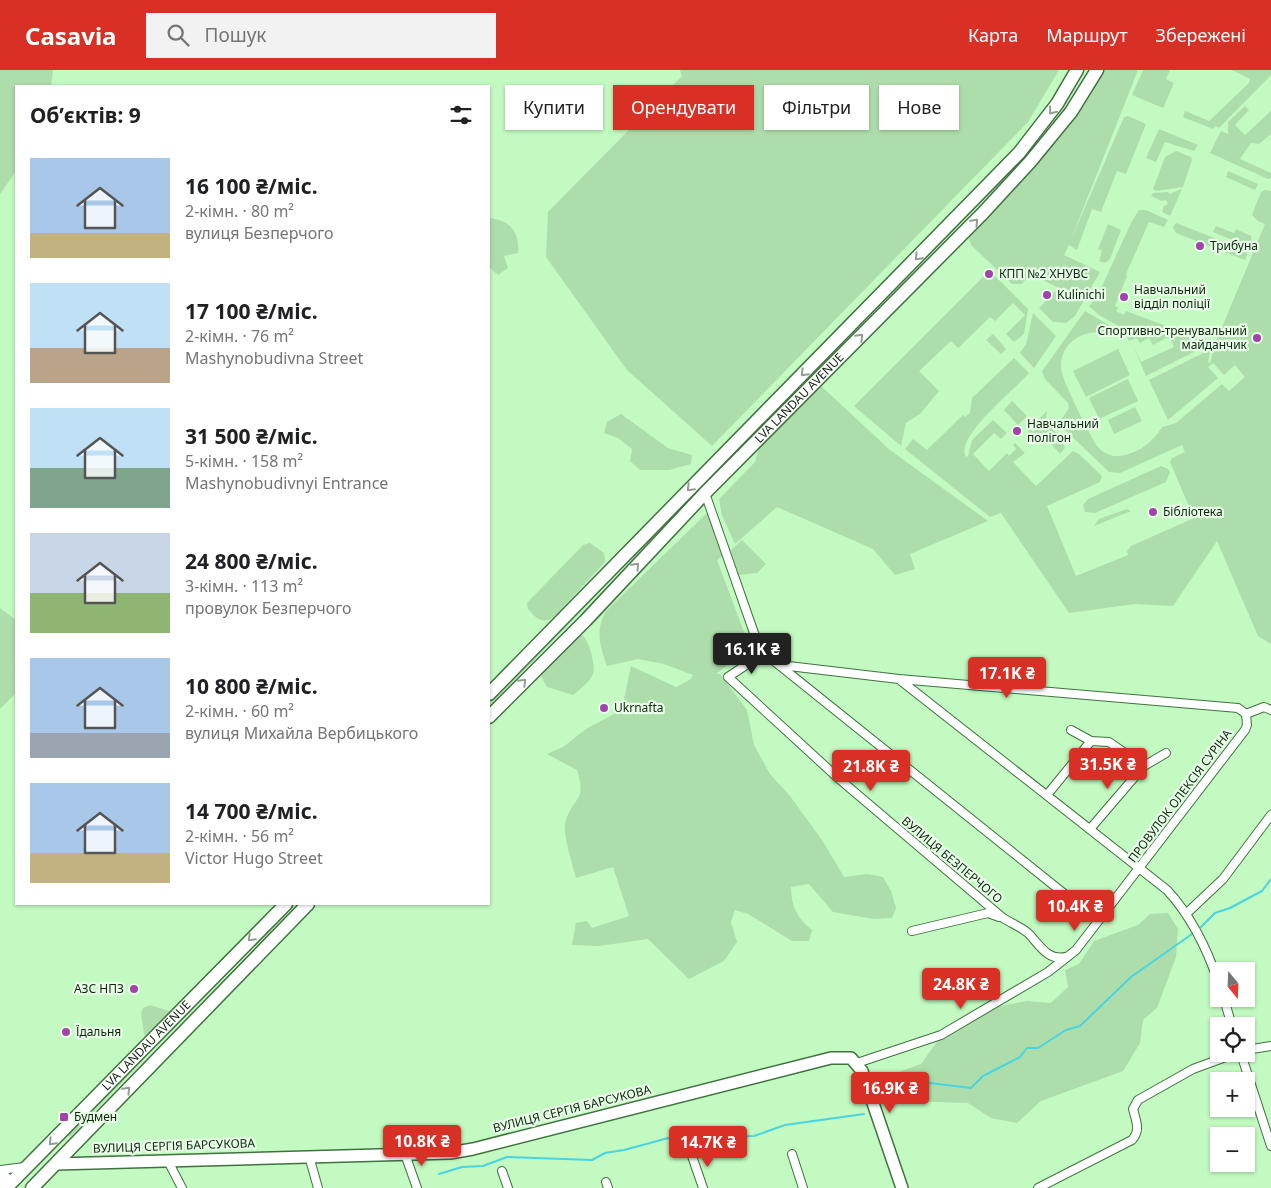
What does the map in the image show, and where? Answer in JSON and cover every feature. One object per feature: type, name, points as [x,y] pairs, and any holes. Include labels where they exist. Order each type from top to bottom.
[{"type":"main road","name":"LVA LANDAU AVENUE","points":[[490,693],[1019,153],[1057,104],[1077,70]]},
{"type":"main road","name":"LVA LANDAU AVENUE","points":[[490,716],[705,493],[984,213],[1030,162],[1071,112],[1097,70]]},
{"type":"main road","points":[[607,572],[619,584]]},
{"type":"main road","name":"LVA LANDAU AVENUE","points":[[6,1188],[285,905]]},
{"type":"main road","name":"LVA LANDAU AVENUE","points":[[32,1188],[307,905]]},
{"type":"main road","points":[[140,1050],[154,1063]]},
{"type":"main road","name":"ВУЛИЦЯ СЕРГІЯ БАРСУКОВА","points":[[56,1164],[450,1153],[473,1149],[831,1058],[854,1061]]},
{"type":"main road","points":[[854,1061],[902,1188]]},
{"type":"main road","points":[[27,1167],[56,1164]]},
{"type":"main road","points":[[0,1171],[5,1178],[6,1188]]},
{"type":"street","points":[[705,493],[754,633],[764,653],[1098,920]]},
{"type":"street","name":"ВУЛИЦЯ БЕЗПЕРЧОГО","points":[[764,653],[728,677],[838,778],[1004,918],[1026,932],[1046,954],[1058,959],[1066,957]]},
{"type":"street","points":[[778,665],[899,679],[1238,708],[1246,714],[1264,707],[1271,710]]},
{"type":"street","points":[[899,679],[1167,890],[1187,913],[1204,942],[1211,962]]},
{"type":"street","name":"ПРОВУЛОК ОЛЕКСІЯ СУРІНА","points":[[854,1061],[941,1036],[1048,972],[1076,950],[1245,730],[1247,725],[1246,714]]},
{"type":"street","points":[[1071,730],[1091,741],[1109,742],[1144,766]]},
{"type":"street","points":[[1047,795],[1091,741]]},
{"type":"street","points":[[1090,829],[1144,766],[1166,753]]},
{"type":"street","points":[[1187,913],[1223,879],[1271,815]]},
{"type":"street","points":[[912,931],[988,913],[1004,918]]},
{"type":"street","points":[[1255,1049],[1271,1046]]},
{"type":"street","points":[[1038,1188],[1132,1140],[1137,1135],[1138,1129],[1133,1109],[1134,1104],[1138,1100],[1193,1069],[1212,1062]]},
{"type":"street","points":[[1243,1062],[1271,1146]]},
{"type":"street","points":[[406,1154],[417,1188]]},
{"type":"street","points":[[792,1154],[803,1188]]},
{"type":"street","points":[[309,1156],[318,1188]]},
{"type":"street","points":[[692,1156],[703,1188]]},
{"type":"street","points":[[168,1161],[182,1188]]},
{"type":"street","points":[[0,1171],[27,1167]]},
{"type":"street","points":[[502,1172],[508,1188]]},
{"type":"green space","points":[[0,70],[53,70],[51,85],[15,85],[15,172],[0,194]]},
{"type":"green space","points":[[680,70],[1059,70],[1028,122],[712,446],[627,370],[546,257],[548,212],[629,130],[754,130],[754,85],[673,85],[682,76]]},
{"type":"green space","points":[[1097,70],[1138,70],[1070,242],[1124,117],[1128,116],[1146,124],[1126,174],[1117,171],[1101,212],[1092,209],[1077,250],[1069,245],[1064,255],[1100,272],[1075,316],[1066,323],[1053,322],[1039,308],[1059,288],[1030,274],[1022,284],[1012,284],[971,245],[968,235],[1053,139],[1062,134],[1079,113],[1078,106]]},
{"type":"green space","points":[[1143,70],[1170,70],[1166,79],[1174,83],[1163,108],[1132,95]]},
{"type":"green space","points":[[1232,70],[1271,70],[1271,75],[1219,128],[1216,126],[1213,129],[1183,117],[1185,111],[1209,121],[1249,83],[1250,79]]},
{"type":"green space","points":[[1245,106],[1249,110],[1235,125],[1245,135],[1271,111],[1271,134],[1259,144],[1251,143],[1240,159],[1271,173],[1271,178],[1268,179],[1210,153],[1221,131],[1228,134],[1228,122]]},
{"type":"green space","points":[[1159,129],[1198,145],[1194,151],[1165,142],[1156,162],[1146,158]]},
{"type":"green space","points":[[1176,151],[1191,157],[1192,160],[1183,187],[1156,191],[1153,189],[1165,157]]},
{"type":"green space","points":[[1228,171],[1258,184],[1255,190],[1226,177]]},
{"type":"green space","points":[[1182,189],[1170,216],[1162,212],[1164,206],[1168,204],[1166,200],[1162,201],[1151,196],[1153,193],[1168,192],[1169,194]]},
{"type":"green space","points":[[1265,190],[1271,191],[1271,644],[1258,636],[1217,541],[1173,606],[1135,604],[1069,613],[1001,513],[990,517],[905,449],[913,439],[927,450],[963,415],[965,417],[970,413],[972,398],[1014,358],[1029,373],[977,426],[965,448],[966,457],[968,456],[972,440],[993,420],[1007,433],[1001,439],[994,433],[973,454],[989,471],[1007,453],[1009,456],[1016,449],[1013,445],[1015,443],[1025,453],[1013,462],[1036,486],[1073,451],[1079,454],[1102,476],[1100,482],[1047,506],[1076,576],[1128,555],[1127,551],[1131,546],[1194,518],[1170,462],[1172,458],[1185,452],[1182,445],[1120,473],[1109,472],[1061,426],[1061,420],[1069,408],[1068,403],[1045,379],[1042,371],[1085,311],[1119,331],[1113,334],[1095,332],[1078,338],[1065,349],[1061,368],[1071,395],[1097,446],[1113,456],[1135,452],[1153,439],[1162,427],[1176,423],[1222,384],[1229,391],[1245,377],[1235,365],[1224,375],[1213,363],[1208,367],[1218,378],[1168,420],[1149,380],[1211,349],[1208,362],[1210,363],[1215,344],[1265,224],[1258,221],[1252,215],[1261,192]]},
{"type":"green space","points":[[1139,210],[1146,210],[1168,220],[1164,227],[1149,222],[1126,274],[1127,276],[1115,306],[1118,308],[1116,311],[1124,315],[1126,311],[1212,343],[1146,376],[1133,345],[1141,362],[1174,347],[1171,340],[1166,338],[1153,345],[1149,338],[1140,343],[1137,338],[1129,341],[1122,328],[1099,315],[1089,306],[1097,297],[1132,221]]},
{"type":"green space","points":[[490,218],[508,224],[515,233],[518,246],[518,253],[504,256],[508,268],[498,275],[490,268]]},
{"type":"green space","points":[[1176,223],[1248,251],[1245,260],[1176,233],[1173,227]]},
{"type":"green space","points":[[1108,224],[1121,230],[1110,259],[1105,263],[1099,261],[1102,251],[1098,249]]},
{"type":"green space","points":[[1216,226],[1234,233],[1236,229],[1251,236],[1252,243],[1247,246],[1213,232]]},
{"type":"green space","points":[[944,239],[711,478],[709,476]]},
{"type":"green space","points":[[993,274],[1028,309],[1024,334],[1014,342],[1006,334],[1025,315],[1013,303],[995,321],[990,317],[958,348],[951,341],[919,371],[939,391],[920,414],[906,423],[901,446],[854,406],[985,275],[988,278]]},
{"type":"green space","points":[[1033,313],[1056,336],[1034,368],[1020,353],[1026,344]]},
{"type":"green space","points":[[993,334],[1006,349],[1001,354],[986,340]]},
{"type":"green space","points":[[1118,349],[1130,375],[1086,397],[1073,371]]},
{"type":"green space","points":[[1128,379],[1138,401],[1099,419],[1089,398]]},
{"type":"green space","points":[[820,385],[890,450],[988,521],[910,554],[915,569],[895,575],[873,549],[777,507],[735,544],[722,515],[719,499],[755,462],[759,447]]},
{"type":"green space","points":[[1012,401],[1027,416],[1018,425],[1004,410]]},
{"type":"green space","points":[[1135,407],[1142,421],[1114,434],[1108,420]]},
{"type":"green space","points":[[1047,411],[1045,421],[1061,438],[1065,448],[1060,454],[1043,435],[1037,441],[1028,432],[1030,429],[1033,432],[1040,424],[1038,420]]},
{"type":"green space","points":[[621,414],[668,448],[692,455],[691,464],[669,470],[640,470],[630,461],[632,449],[618,438],[604,433],[607,422]]},
{"type":"green space","points":[[1161,466],[1170,472],[1166,482],[1095,513],[1085,512],[1083,505],[1088,499]]},
{"type":"green space","points":[[705,480],[707,482],[631,560],[628,560]]},
{"type":"green space","points":[[1127,509],[1131,511],[1094,526],[1099,519]]},
{"type":"green space","points":[[707,513],[713,515],[726,553],[717,560],[750,648],[716,674],[720,674],[747,710],[754,745],[770,774],[790,796],[822,840],[844,877],[867,874],[883,877],[891,891],[896,908],[892,918],[874,919],[833,912],[809,884],[791,887],[792,900],[796,911],[802,921],[812,930],[809,941],[792,941],[748,914],[735,910],[731,922],[737,942],[724,961],[689,979],[648,939],[599,946],[572,945],[576,923],[587,921],[592,928],[629,916],[613,867],[576,878],[567,843],[565,824],[580,794],[580,780],[577,770],[547,754],[563,747],[586,729],[614,714],[623,704],[631,666],[676,687],[691,679],[693,675],[664,664],[638,659],[607,666],[601,645],[600,631],[606,611]]},
{"type":"green space","points":[[742,540],[766,564],[757,573],[739,575],[731,550]]},
{"type":"green space","points":[[590,543],[604,553],[605,562],[554,617],[546,620],[537,618],[528,609],[527,603],[583,545]]},
{"type":"green space","points":[[608,579],[610,581],[490,706],[490,702]]},
{"type":"green space","points":[[0,608],[15,619],[15,694],[0,709]]},
{"type":"green space","points":[[580,634],[586,640],[591,652],[594,665],[592,677],[573,695],[547,687],[541,676],[544,671],[564,648]]},
{"type":"green space","points":[[290,905],[295,905],[157,1046],[156,1044]]},
{"type":"green space","points":[[1168,913],[1178,929],[1176,957],[1157,1008],[1143,1020],[1140,1043],[1123,1071],[1041,1101],[1017,1123],[991,1118],[968,1103],[906,1101],[896,1095],[888,1085],[893,1074],[921,1064],[939,1039],[995,1007],[1027,1001],[1051,1003],[1068,987],[1065,970],[1079,964],[1094,941],[1138,925],[1150,914]]},
{"type":"green space","points":[[150,1005],[172,1012],[146,1036],[144,1034],[141,1014],[143,1008]]},
{"type":"green space","points":[[139,1060],[141,1062],[70,1137],[67,1135]]},
{"type":"waterway","points":[[1201,927],[1215,913],[1230,908],[1262,891],[1271,879]]},
{"type":"waterway","points":[[891,1104],[930,1083],[971,1088],[983,1076],[1020,1057],[1027,1048],[1038,1048],[1066,1030],[1080,1026],[1131,977],[1192,934]]},
{"type":"waterway","points":[[439,1174],[462,1167],[483,1166],[507,1157],[592,1160],[605,1153],[672,1137],[693,1134],[709,1137],[754,1136],[785,1125],[864,1114]]},
{"type":"place","name":"Трибуна","points":[[1200,246]]},
{"type":"place","name":"КПП №2 ХНУВС","points":[[989,274]]},
{"type":"place","name":"Kulinichi","points":[[1047,295]]},
{"type":"place","name":"Навчальний відділ поліції","points":[[1124,297]]},
{"type":"place","name":"Спортивно-тренувальний майданчик","points":[[1257,338]]},
{"type":"place","name":"Навчальний полігон","points":[[1017,431]]},
{"type":"place","name":"Бібліотека","points":[[1153,512]]},
{"type":"place","name":"Ukrnafta","points":[[604,708]]},
{"type":"place","name":"АЗС НПЗ","points":[[134,989]]},
{"type":"place","name":"Їдальня","points":[[66,1032]]},
{"type":"place","name":"Будмен","points":[[64,1117]]}]
